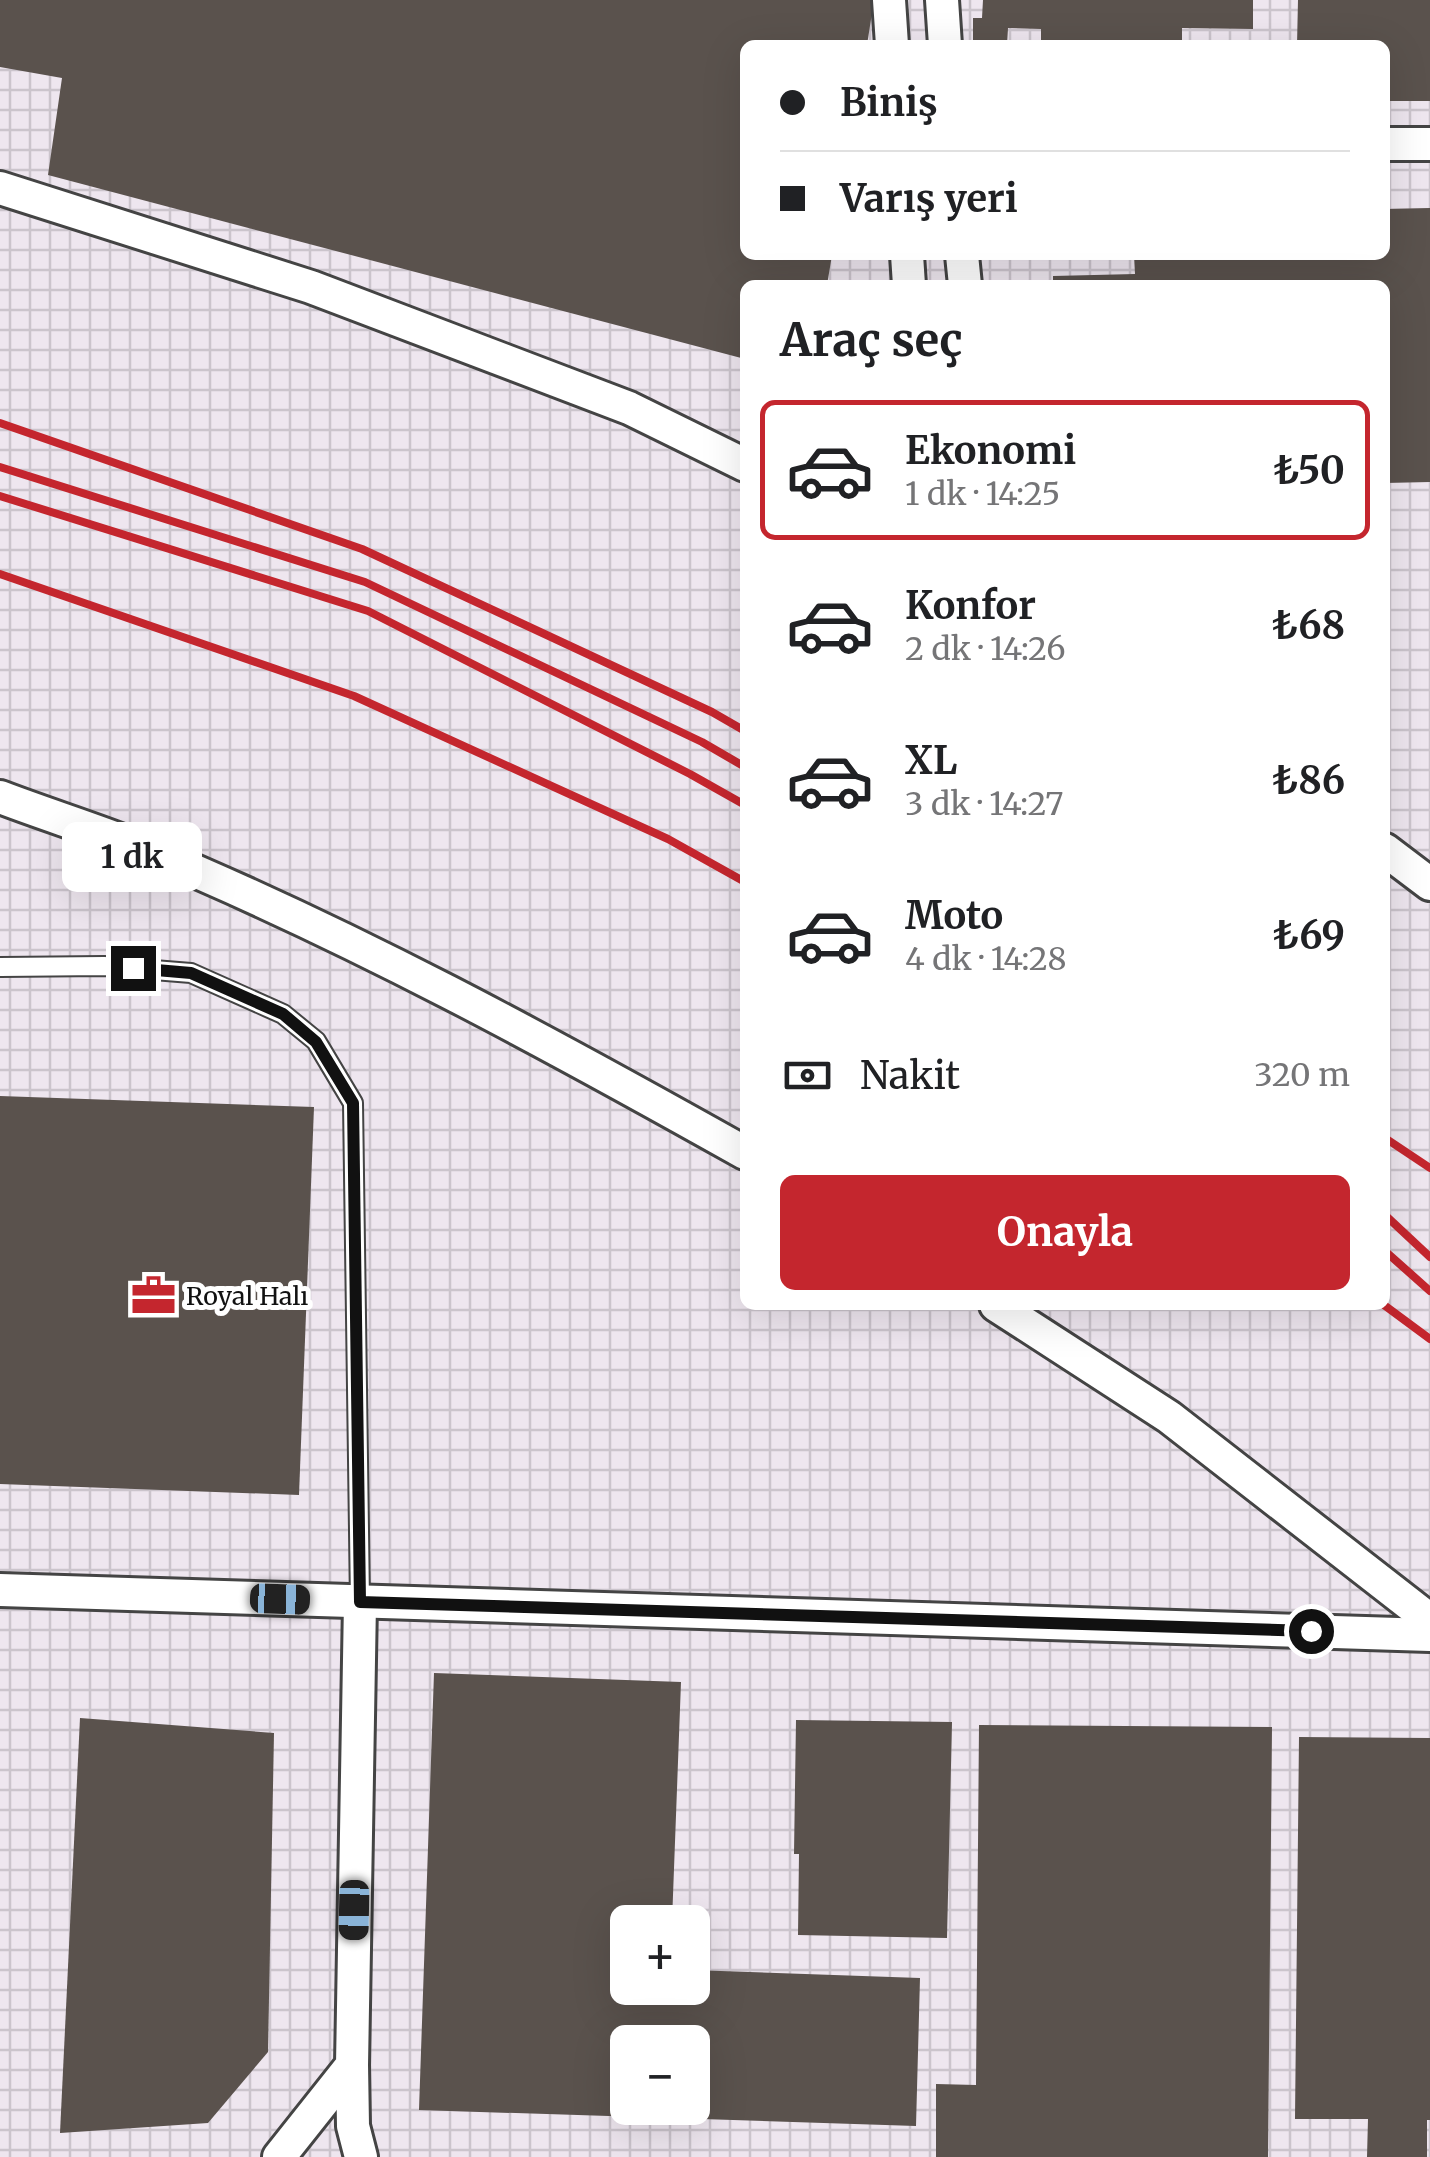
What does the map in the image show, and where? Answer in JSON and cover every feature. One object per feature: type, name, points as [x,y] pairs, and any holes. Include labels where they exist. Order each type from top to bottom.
[{"type":"street","points":[[889,0],[892,40]]},
{"type":"street","points":[[942,0],[945,40]]},
{"type":"street","points":[[1390,144],[1430,144]]},
{"type":"street","points":[[0,188],[311,287],[630,408],[740,463]]},
{"type":"street","points":[[0,798],[141,848],[325,930],[552,1045],[740,1151]]},
{"type":"street","points":[[1390,854],[1430,884]]},
{"type":"street","points":[[1004,1310],[1169,1417],[1430,1620]]},
{"type":"street","points":[[0,1590],[1430,1635]]},
{"type":"street","points":[[360,1602],[352,2064],[353,2126],[362,2157]]},
{"type":"street","points":[[279,2157],[352,2064]]},
{"type":"lane","points":[[0,967],[104,966],[191,973],[283,1014],[316,1042],[353,1103],[360,1602]]},
{"type":"shaded area","points":[[0,0],[1430,0],[1430,2157],[0,2157]]},
{"type":"building","points":[[0,0],[874,0],[868,40],[740,40],[740,260],[831,260],[828,280],[740,280],[740,358],[48,175],[62,78],[0,67]]},
{"type":"building","points":[[983,0],[1253,0],[1253,29],[1182,28],[1182,40],[1041,40],[1041,29],[1008,28],[1007,40],[973,40],[973,18],[982,18]]},
{"type":"building","points":[[1298,0],[1430,0],[1430,101],[1390,101],[1390,40],[1297,40]]},
{"type":"building","points":[[1430,208],[1430,482],[1390,483],[1390,280],[1053,280],[1053,276],[1135,274],[1134,260],[1390,260],[1390,209]]},
{"type":"building","name":"Royal Halı","points":[[0,1096],[314,1107],[299,1495],[0,1484]]},
{"type":"building","points":[[434,1673],[681,1682],[673,1905],[610,1905],[610,2005],[710,2005],[710,1971],[920,1978],[916,2126],[710,2119],[710,2025],[610,2025],[610,2116],[419,2110]]},
{"type":"building","points":[[80,1718],[274,1733],[268,2052],[208,2123],[60,2133]]},
{"type":"building","points":[[796,1720],[952,1722],[947,1938],[798,1935],[799,1854],[794,1854]]},
{"type":"building","points":[[979,1725],[1272,1727],[1268,2157],[936,2157],[936,2084],[976,2085]]},
{"type":"building","points":[[1299,1737],[1430,1738],[1427,2157],[1367,2157],[1368,2119],[1295,2119]]},
{"type":"railway","points":[[0,423],[362,549],[740,728]]},
{"type":"railway","points":[[0,467],[365,582],[702,742],[740,764]]},
{"type":"railway","points":[[0,496],[368,611],[740,802]]},
{"type":"railway","points":[[0,574],[354,696],[668,839],[740,879]]},
{"type":"railway","points":[[1390,1141],[1430,1168]]},
{"type":"railway","points":[[1390,1220],[1430,1257]]},
{"type":"railway","points":[[1390,1255],[1430,1291]]},
{"type":"railway","points":[[1390,1309],[1430,1339]]},
{"type":"place","name":"Royal Halı","points":[[153,1296]]},
{"type":"route","points":[[133,968],[191,973],[283,1014],[316,1042],[353,1103],[360,1602],[1311,1631]]}]
